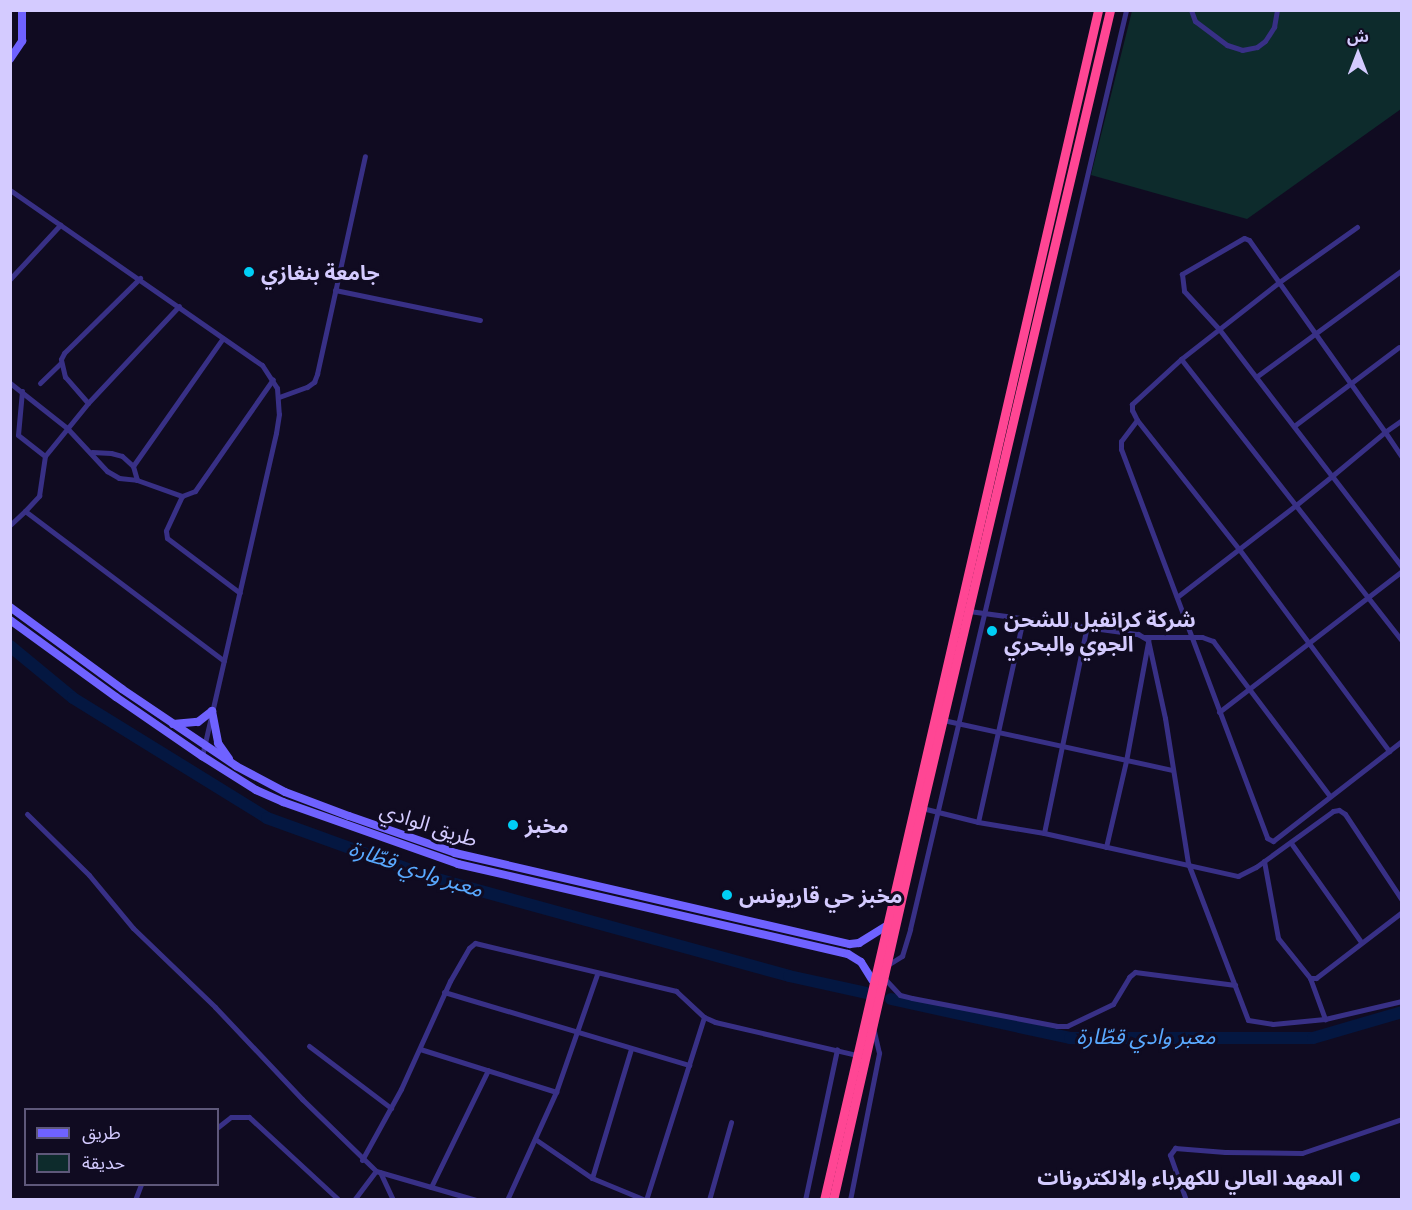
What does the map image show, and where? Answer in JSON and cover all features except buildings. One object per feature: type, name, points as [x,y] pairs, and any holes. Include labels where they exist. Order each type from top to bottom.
[{"type":"highway","points":[[824,1200],[885,927],[1054,212],[1098,10]]},
{"type":"highway","points":[[833,1200],[922,808],[1110,10]]},
{"type":"main road","points":[[10,59],[22,41],[22,10]]},
{"type":"main road","name":"طريق الوادي","points":[[10,607],[205,747],[285,792],[441,849],[477,859],[850,944]]},
{"type":"main road","name":"طريق الوادي","points":[[10,620],[202,756],[256,790],[284,802],[439,858],[476,868],[848,954]]},
{"type":"main road","points":[[171,723],[198,722],[212,711],[218,743],[236,766]]},
{"type":"main road","points":[[476,868],[477,859]]},
{"type":"main road","points":[[578,891],[580,882]]},
{"type":"main road","points":[[653,909],[656,900]]},
{"type":"main road","points":[[873,981],[861,962],[848,954],[850,944],[860,943],[885,927]]},
{"type":"street","points":[[886,966],[902,956],[910,929],[1126,10]]},
{"type":"street","points":[[1191,10],[1195,21],[1227,45],[1247,50],[1261,45],[1269,37],[1276,22],[1277,10]]},
{"type":"street","points":[[279,397],[307,387],[314,382],[365,156]]},
{"type":"street","points":[[10,190],[140,278],[262,365],[273,379],[279,397],[276,433],[202,756]]},
{"type":"street","points":[[10,279],[60,225]]},
{"type":"street","points":[[1357,227],[1219,328],[1132,404],[1137,420],[1239,549],[1389,751]]},
{"type":"street","points":[[1219,712],[1401,569],[1219,328],[1184,291],[1182,274],[1244,238],[1249,240],[1401,457]]},
{"type":"street","points":[[1256,377],[1401,270]]},
{"type":"street","points":[[40,383],[60,364],[64,353],[140,278]]},
{"type":"street","points":[[335,290],[480,320]]},
{"type":"street","points":[[10,525],[39,496],[45,456],[88,403],[178,306]]},
{"type":"street","points":[[133,466],[223,338]]},
{"type":"street","points":[[1294,426],[1349,383],[1400,348]]},
{"type":"street","points":[[1181,359],[1401,641]]},
{"type":"street","points":[[60,364],[65,377],[88,403]]},
{"type":"street","points":[[240,593],[167,538],[166,531],[183,496],[195,490],[273,379]]},
{"type":"street","points":[[10,382],[68,428],[107,471],[119,478],[136,480],[183,496]]},
{"type":"street","points":[[22,391],[18,435],[45,456]]},
{"type":"street","points":[[1016,410],[1031,414]]},
{"type":"street","points":[[1137,420],[1121,441],[1121,449],[1219,712],[1270,840],[1273,841],[1401,741]]},
{"type":"street","points":[[1177,597],[1401,420]]},
{"type":"street","points":[[92,452],[122,456],[133,466],[136,480]]},
{"type":"street","points":[[25,511],[224,661]]},
{"type":"street","points":[[969,610],[1087,626],[1146,638],[1192,636],[1213,641],[1330,796]]},
{"type":"street","points":[[978,822],[1023,619]]},
{"type":"street","points":[[1044,833],[1064,747],[1087,626]]},
{"type":"street","points":[[1106,848],[1126,761],[1146,638]]},
{"type":"street","points":[[1146,638],[1165,718],[1189,867],[1248,1020],[1273,1024],[1325,1019],[1401,1001]]},
{"type":"street","points":[[943,720],[1172,770]]},
{"type":"street","points":[[922,808],[978,822],[1044,833],[1189,867],[1238,876],[1291,843],[1333,811],[1339,810],[1401,900]]},
{"type":"street","points":[[27,814],[89,875],[133,928],[215,1007],[362,1160],[378,1171],[476,1200]]},
{"type":"street","points":[[1291,843],[1361,942]]},
{"type":"street","points":[[1264,861],[1278,938],[1310,978],[1325,1019]]},
{"type":"street","points":[[1310,978],[1316,978],[1401,912]]},
{"type":"street","points":[[897,925],[910,929]]},
{"type":"street","points":[[362,1160],[420,1049],[444,992],[469,948],[479,942],[597,974],[676,991],[704,1017],[857,1054]]},
{"type":"street","points":[[884,977],[894,990],[906,997],[1057,1026],[1067,1026],[1113,1004],[1129,977],[1135,972],[1235,985]]},
{"type":"street","points":[[507,1200],[556,1092],[597,974]]},
{"type":"street","points":[[444,992],[689,1065]]},
{"type":"street","points":[[535,1139],[592,1178],[645,1200],[704,1017]]},
{"type":"street","points":[[850,1200],[879,1053],[873,1022]]},
{"type":"street","points":[[309,1046],[391,1108]]},
{"type":"street","points":[[420,1049],[556,1092]]},
{"type":"street","points":[[592,1178],[631,1049]]},
{"type":"street","points":[[805,1200],[837,1049]]},
{"type":"street","points":[[432,1187],[488,1070]]},
{"type":"street","points":[[219,1126],[231,1117],[249,1117],[339,1200]]},
{"type":"street","points":[[1186,1200],[1170,1155],[1175,1148],[1294,1154],[1343,1141],[1401,1119]]},
{"type":"street","points":[[710,1200],[731,1122]]},
{"type":"street","points":[[847,1142],[862,1144]]},
{"type":"street","points":[[354,1200],[378,1171]]},
{"type":"street","points":[[378,1171],[393,1200]]},
{"type":"street","points":[[135,1200],[141,1186]]},
{"type":"green space","points":[[1132,11],[1401,11],[1401,109],[1247,219],[1091,175]]},
{"type":"waterway","name":"معبر وادي قطّارة","points":[[10,646],[73,698],[267,818],[430,877],[789,976],[866,993]]},
{"type":"waterway","name":"معبر وادي قطّارة","points":[[891,999],[1070,1038],[1313,1038],[1402,1012]]},
{"type":"place","name":"جامعة بنغازي","points":[[249,272]]},
{"type":"place","name":"شركة كرانفيل للشحن الجوي والبحري","points":[[992,631]]},
{"type":"place","name":"مخبز","points":[[513,825]]},
{"type":"place","name":"مخبز حي قاريونس","points":[[727,895]]},
{"type":"place","name":"المعهد العالي للكهرباء والالكترونات","points":[[1355,1177]]}]
